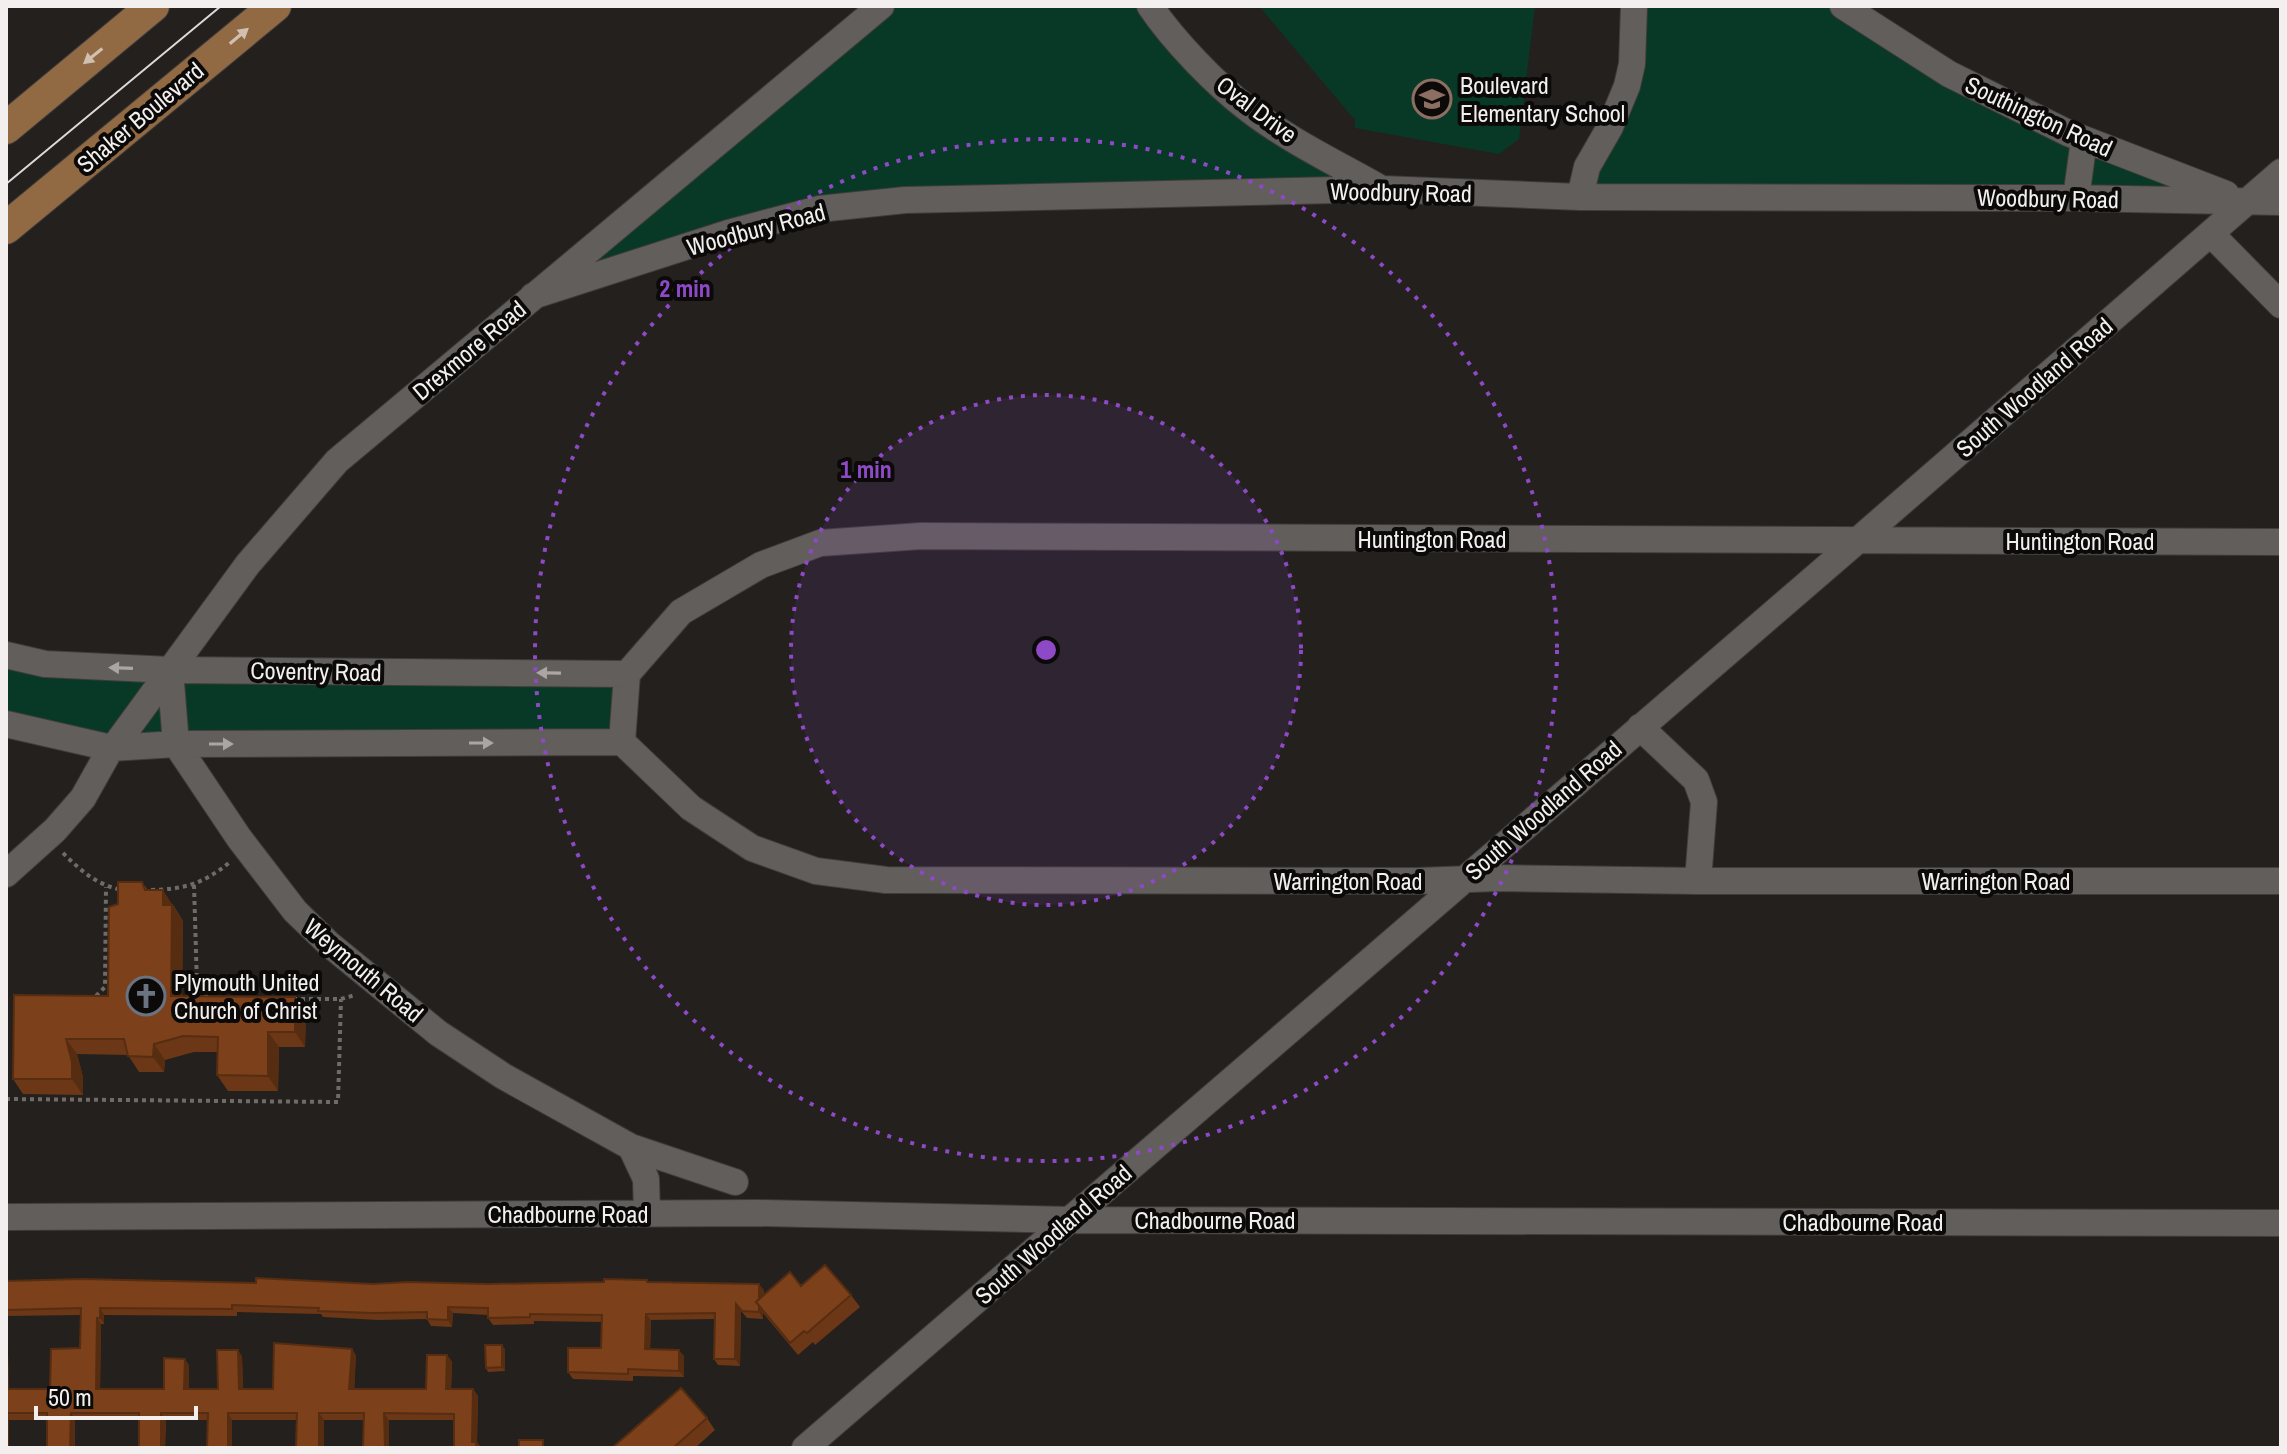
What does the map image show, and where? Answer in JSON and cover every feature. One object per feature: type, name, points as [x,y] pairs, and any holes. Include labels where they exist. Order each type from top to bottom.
[{"type":"main road","points":[[6,128],[153,6]]},
{"type":"main road","name":"Shaker Boulevard","points":[[6,228],[275,6]]},
{"type":"street","name":"Drexmore Road","points":[[6,874],[55,830],[83,798],[113,748],[248,564],[337,461],[881,6]]},
{"type":"street","name":"Oval Drive","points":[[1150,6],[1191,55],[1247,109],[1382,189]]},
{"type":"street","points":[[1580,197],[1587,167],[1610,127],[1627,86],[1632,64],[1634,6]]},
{"type":"street","name":"Southington Road","points":[[1843,6],[1949,74],[2084,140],[2247,202]]},
{"type":"street","points":[[2076,198],[2084,140]]},
{"type":"street","name":"South Woodland Road","points":[[805,1448],[2281,172]]},
{"type":"street","name":"Woodbury Road","points":[[533,296],[728,233],[819,209],[905,200],[1382,189],[1580,197],[2076,198],[2281,202]]},
{"type":"street","points":[[2211,234],[2281,305]]},
{"type":"street","name":"Huntington Road","points":[[627,674],[681,612],[761,565],[820,543],[921,536],[2281,542]]},
{"type":"street","name":"Coventry Road","points":[[6,655],[45,664],[170,670],[627,674]]},
{"type":"street","name":"Weymouth Road","points":[[170,670],[176,744],[239,838],[295,911],[329,944],[452,1042],[503,1076],[631,1147],[735,1182]]},
{"type":"street","points":[[6,724],[113,748],[176,744],[622,742],[627,674]]},
{"type":"street","points":[[1640,727],[1696,780],[1702,791],[1704,802],[1698,881]]},
{"type":"street","name":"Warrington Road","points":[[622,742],[691,808],[752,848],[816,871],[886,880],[1461,881],[1498,878],[2281,881]]},
{"type":"street","points":[[631,1147],[646,1179],[647,1214]]},
{"type":"street","name":"Chadbourne Road","points":[[6,1217],[757,1213],[1070,1220],[2281,1223]]},
{"type":"path","points":[[61,852],[84,874],[106,887],[126,891]]},
{"type":"path","points":[[141,891],[194,885],[230,862]]},
{"type":"path","points":[[194,885],[197,986],[210,1000]]},
{"type":"path","points":[[89,1000],[105,987],[106,887]]},
{"type":"path","points":[[283,999],[341,999],[355,995]]},
{"type":"path","points":[[6,1099],[338,1102],[341,999]]},
{"type":"green space","points":[[881,6],[1150,6],[1191,55],[1382,189],[905,200],[533,296]]},
{"type":"green space","points":[[1259,6],[1535,6],[1519,139],[1499,154],[1355,128],[1355,117]]},
{"type":"green space","points":[[1634,6],[1843,6],[1949,74],[2247,202],[1580,197],[1610,127]]},
{"type":"green space","points":[[6,655],[627,674],[622,742],[176,744],[6,723]]},
{"type":"building","points":[[118,882],[142,882],[145,890],[163,890],[163,905],[172,905],[171,996],[295,997],[295,1032],[268,1032],[268,1076],[217,1075],[218,1037],[183,1036],[154,1044],[153,1057],[128,1056],[124,1039],[66,1039],[72,1062],[72,1079],[13,1079],[14,995],[108,996],[109,907],[118,904]]},
{"type":"building","points":[[825,1265],[851,1295],[807,1333],[804,1331],[790,1343],[756,1302],[790,1272],[801,1286]]},
{"type":"building","points":[[256,1278],[373,1284],[604,1282],[604,1279],[759,1284],[759,1299],[756,1302],[759,1312],[742,1311],[736,1304],[735,1359],[714,1359],[715,1313],[646,1314],[645,1349],[679,1350],[679,1371],[628,1369],[628,1374],[568,1372],[568,1348],[601,1348],[602,1315],[530,1314],[530,1317],[488,1318],[488,1308],[448,1307],[448,1320],[427,1319],[427,1312],[373,1313],[232,1305],[232,1309],[100,1308],[100,1318],[97,1318],[96,1389],[164,1389],[164,1358],[185,1359],[184,1389],[218,1389],[217,1350],[238,1350],[239,1389],[273,1389],[274,1343],[352,1349],[349,1389],[426,1389],[427,1355],[447,1355],[446,1389],[473,1389],[472,1442],[476,1442],[476,1448],[454,1448],[454,1414],[384,1413],[385,1448],[363,1448],[364,1413],[319,1413],[319,1448],[296,1448],[297,1413],[228,1413],[228,1448],[207,1448],[208,1413],[161,1413],[161,1448],[139,1448],[139,1413],[71,1413],[70,1448],[47,1448],[47,1413],[6,1413],[6,1389],[50,1389],[51,1349],[80,1348],[81,1308],[6,1310],[6,1281],[82,1279],[256,1283]]},
{"type":"building","points":[[485,1345],[502,1345],[502,1367],[486,1368]]},
{"type":"building","points":[[681,1388],[707,1418],[673,1448],[612,1448]]},
{"type":"building","points":[[519,1440],[543,1440],[543,1448],[519,1448]]},
{"type":"tram line","points":[[6,184],[221,6]]},
{"type":"place","name":"Boulevard Elementary School","points":[[1432,99]]},
{"type":"place","name":"Plymouth United Church of Christ","points":[[146,996]]}]
